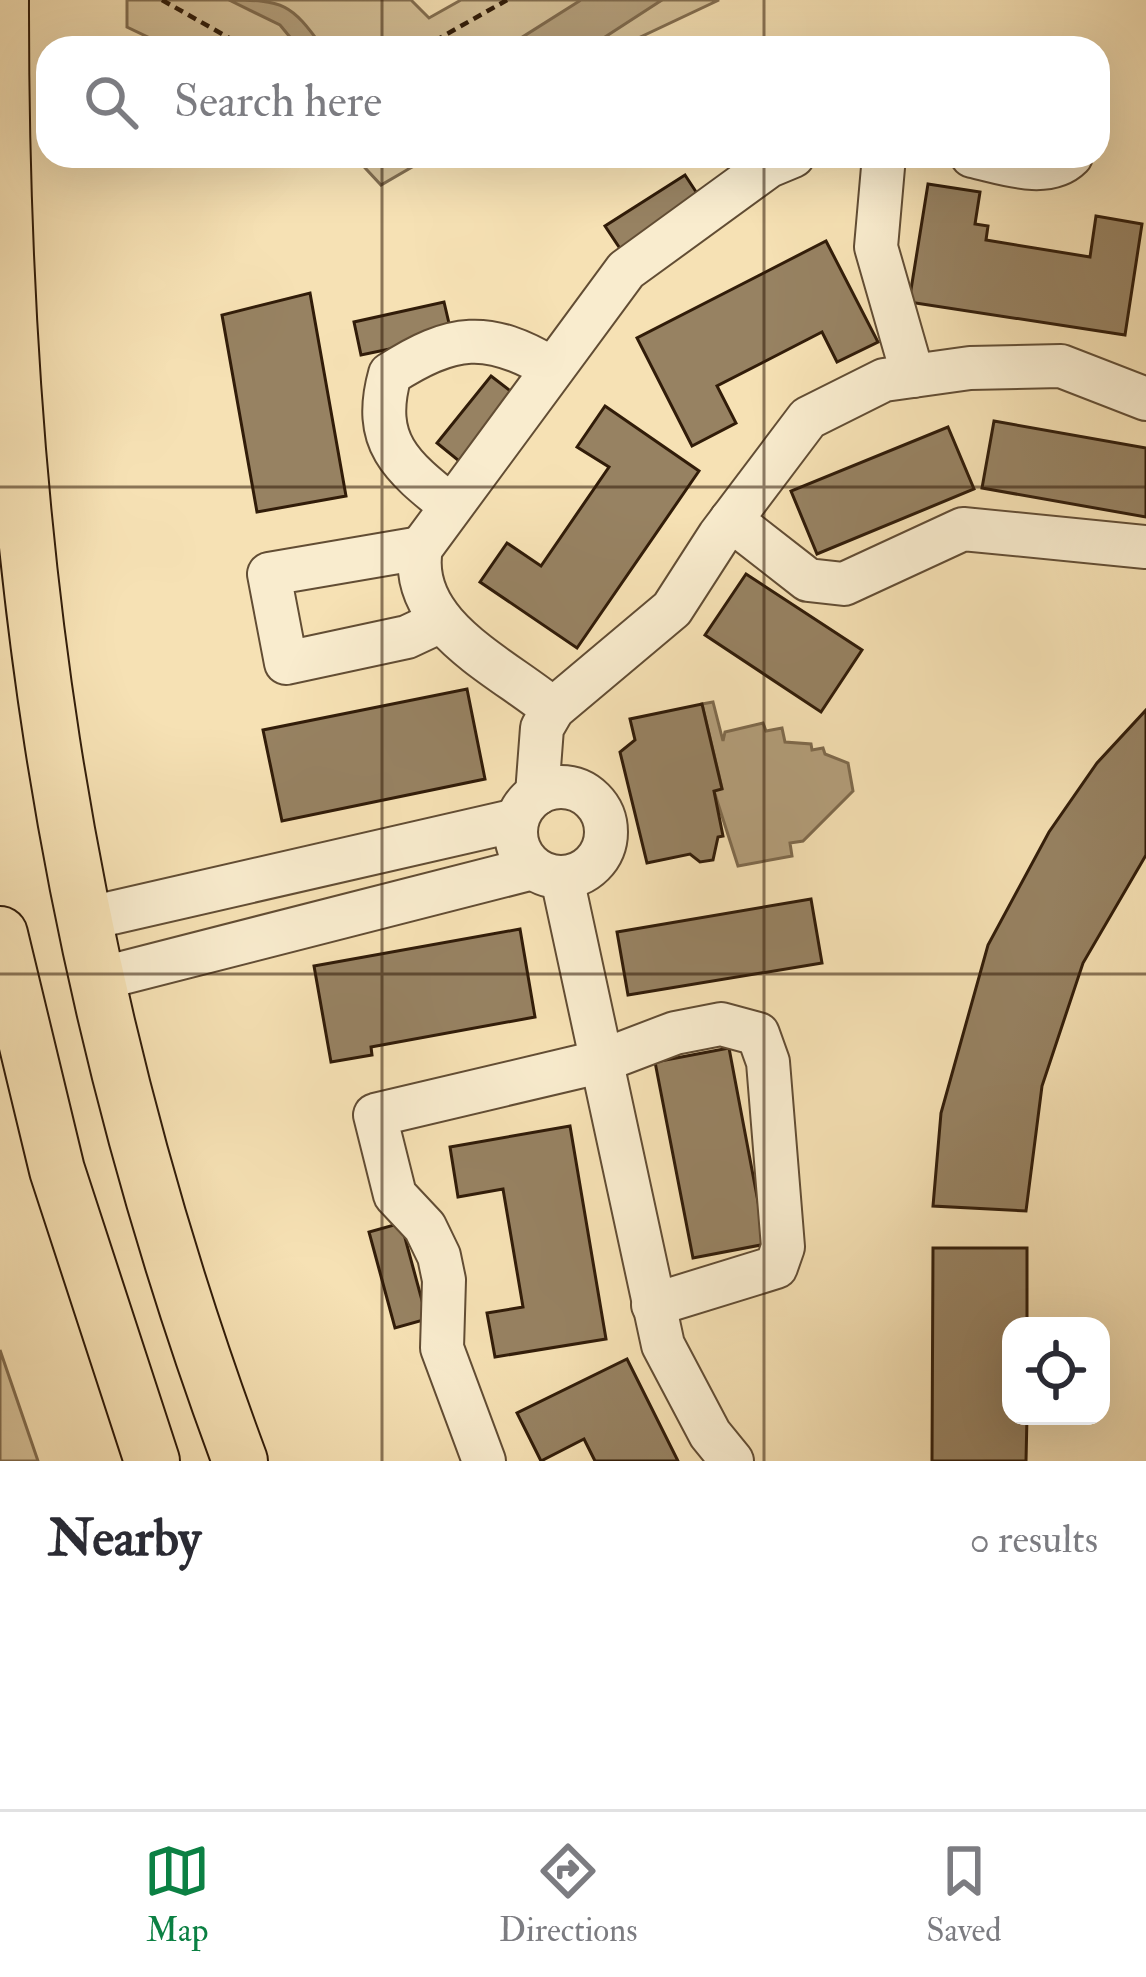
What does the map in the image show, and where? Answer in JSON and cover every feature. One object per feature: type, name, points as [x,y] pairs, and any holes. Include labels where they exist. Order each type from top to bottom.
[{"type":"main road","points":[[1,0],[1,244],[12,442],[37,660],[81,920],[134,1143],[240,1461]]},
{"type":"main road","points":[[0,934],[57,1170],[152,1461]]},
{"type":"street","points":[[553,709],[440,622],[416,572],[421,548],[626,270],[766,168]]},
{"type":"street","points":[[883,168],[876,247],[913,376]]},
{"type":"street","points":[[451,506],[410,474],[391,448],[381,406],[390,374],[426,350],[475,339],[514,345],[551,368]]},
{"type":"street","points":[[731,1461],[710,1434],[663,1345],[599,1062],[547,873],[515,838],[527,807],[542,728],[553,709],[672,609],[808,418],[884,380],[970,368],[1061,366],[1146,400]]},
{"type":"street","points":[[731,520],[808,580],[844,584],[963,529],[1146,547]]},
{"type":"street","points":[[421,548],[268,574],[286,663],[407,637],[440,622]]},
{"type":"street","points":[[81,920],[527,807],[566,787],[593,800],[606,827],[605,842],[590,868],[547,873],[95,980]]},
{"type":"street","points":[[295,869],[309,928]]},
{"type":"street","points":[[484,1461],[442,1348],[445,1280],[439,1256],[425,1227],[394,1195],[375,1115],[599,1062],[675,1033],[722,1024],[758,1034],[768,1062],[784,1219],[783,1247],[776,1267],[653,1304]]},
{"type":"path","points":[[162,0],[226,36]]},
{"type":"path","points":[[443,36],[507,0]]},
{"type":"shaded area","points":[[127,0],[411,0],[429,18],[461,0],[719,0],[642,36],[146,36],[127,27]]},
{"type":"shaded area","points":[[229,0],[284,7],[313,36],[289,36],[280,25]]},
{"type":"shaded area","points":[[581,0],[662,0],[606,36],[524,36]]},
{"type":"shaded area","points":[[365,168],[410,168],[381,185]]},
{"type":"shaded area","points":[[713,702],[723,741],[725,732],[763,723],[766,731],[782,728],[785,742],[811,744],[812,750],[823,748],[825,754],[848,763],[853,791],[803,841],[790,843],[792,856],[738,866],[714,791],[722,788],[702,704]]},
{"type":"shaded area","points":[[0,1350],[38,1461],[0,1461]]},
{"type":"building","points":[[685,175],[704,204],[625,256],[605,226]]},
{"type":"building","points":[[928,184],[980,192],[975,224],[988,226],[986,240],[1090,257],[1096,216],[1142,224],[1125,335],[909,302]]},
{"type":"building","points":[[826,241],[878,342],[837,362],[822,332],[717,386],[736,423],[692,446],[637,338]]},
{"type":"building","points":[[310,293],[346,496],[257,512],[222,315]]},
{"type":"building","points":[[444,302],[452,336],[361,355],[354,322]]},
{"type":"building","points":[[491,376],[513,393],[459,461],[437,443]]},
{"type":"building","points":[[605,406],[699,471],[577,648],[480,582],[507,543],[541,566],[609,467],[577,447]]},
{"type":"building","points":[[994,421],[1146,448],[1146,517],[982,488]]},
{"type":"building","points":[[948,427],[974,489],[817,554],[791,491]]},
{"type":"building","points":[[746,574],[862,650],[821,712],[705,635]]},
{"type":"building","points":[[467,689],[485,779],[282,821],[263,730]]},
{"type":"building","points":[[702,704],[722,789],[714,791],[723,836],[718,837],[713,860],[700,862],[690,854],[647,863],[620,752],[635,740],[630,719]]},
{"type":"building","points":[[1146,710],[1146,855],[1083,963],[1042,1086],[1026,1211],[933,1206],[941,1113],[988,945],[1049,832],[1097,763]]},
{"type":"building","points":[[811,899],[822,963],[628,995],[617,932]]},
{"type":"building","points":[[520,929],[535,1017],[371,1047],[372,1055],[331,1062],[314,966]]},
{"type":"building","points":[[729,1048],[766,1244],[693,1258],[655,1062]]},
{"type":"building","points":[[570,1126],[606,1339],[495,1357],[487,1313],[523,1307],[503,1189],[458,1197],[450,1147]]},
{"type":"building","points":[[401,1223],[427,1319],[395,1328],[369,1232]]},
{"type":"building","points":[[933,1248],[1027,1248],[1027,1317],[1002,1317],[1002,1425],[1027,1425],[1026,1461],[932,1461]]},
{"type":"building","points":[[627,1359],[678,1461],[595,1461],[584,1439],[541,1461],[517,1413]]}]
